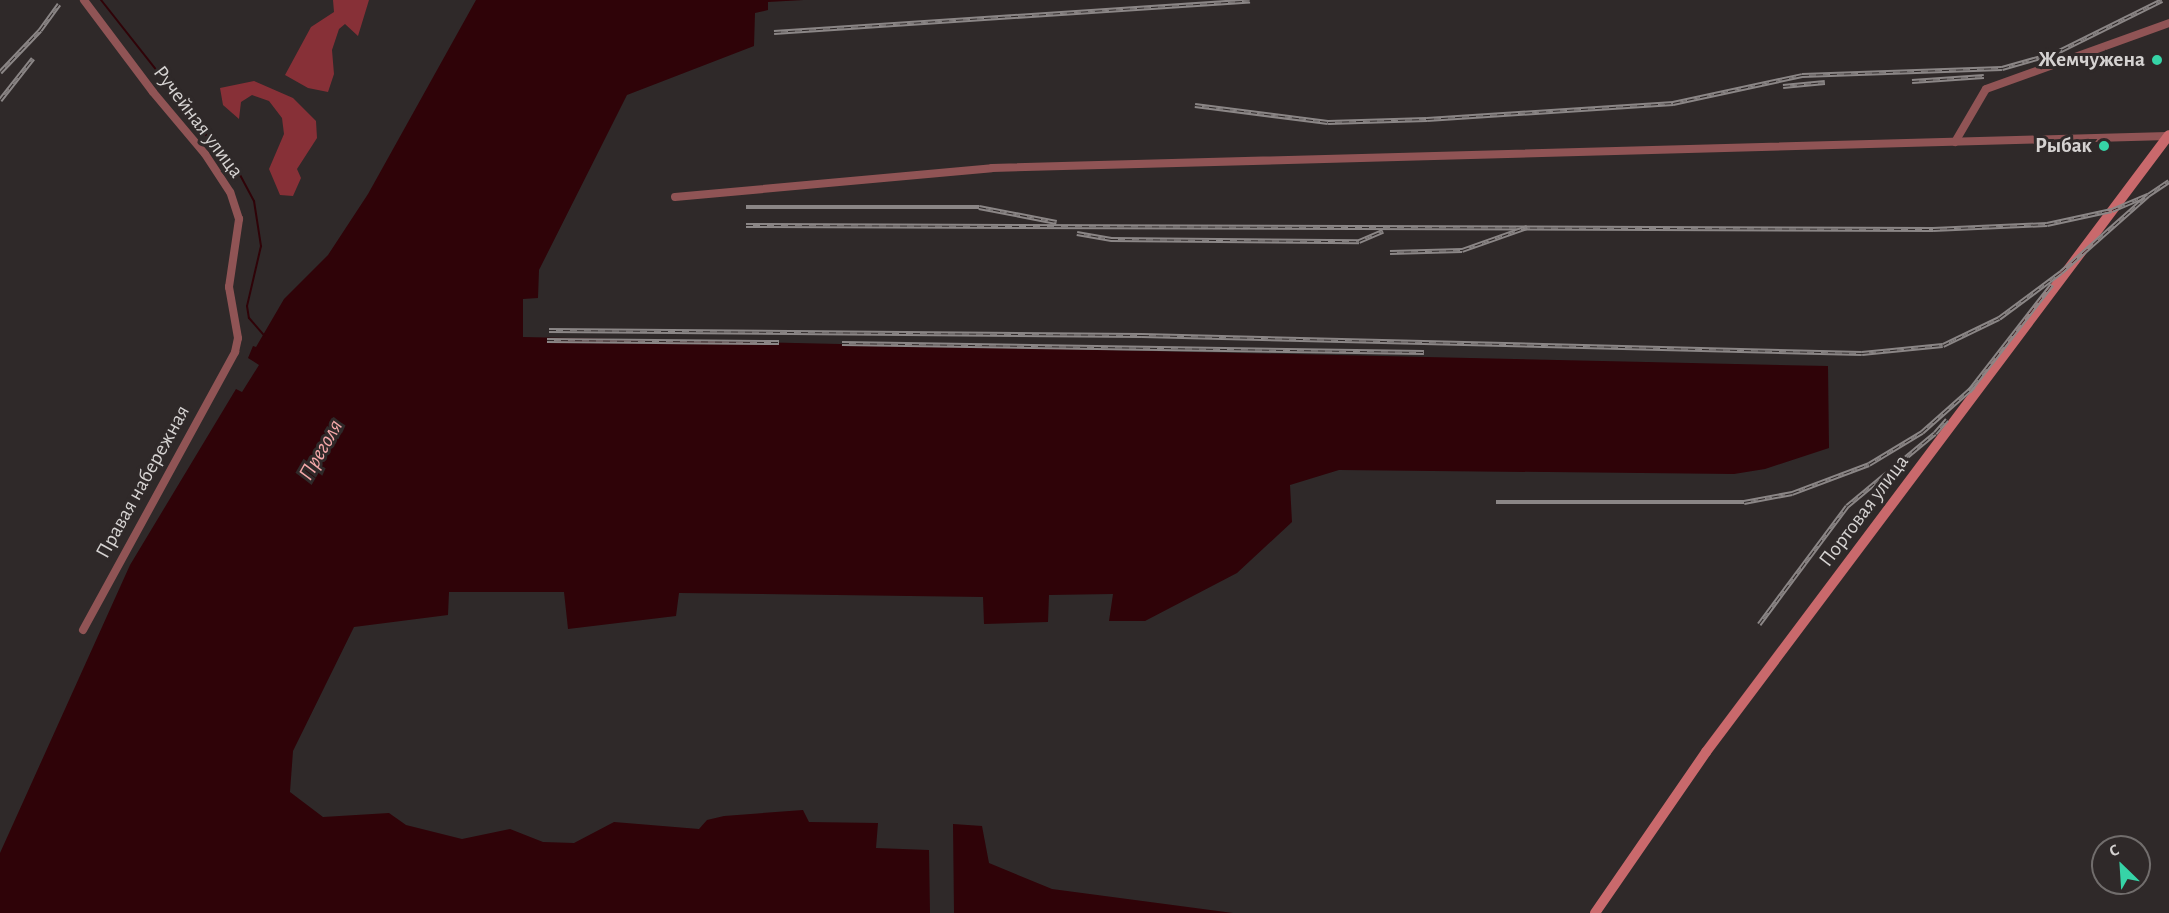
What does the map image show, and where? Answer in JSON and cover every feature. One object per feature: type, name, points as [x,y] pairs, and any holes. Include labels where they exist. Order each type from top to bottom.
[{"type":"main road","name":"Портовая улица","points":[[1595,913],[1706,752],[2169,136]]},
{"type":"street","name":"Ручейная улица","points":[[84,0],[153,92],[205,154],[230,192],[239,219],[230,287],[238,338],[235,352]]},
{"type":"street","points":[[1955,142],[1986,89],[2169,23]]},
{"type":"street","points":[[675,198],[992,168],[2169,136]]},
{"type":"street","name":"Правая набережная","points":[[83,630],[235,352]]},
{"type":"shaded area","points":[[333,0],[369,0],[358,36],[345,24],[339,29],[332,50],[334,74],[328,92],[308,88],[285,75],[311,27],[334,12]]},
{"type":"shaded area","points":[[254,81],[293,98],[316,121],[317,138],[297,169],[301,178],[293,196],[280,195],[269,169],[284,134],[282,118],[269,101],[252,95],[241,102],[239,119],[223,105],[220,88]]},
{"type":"water","name":"Преголя","points":[[476,0],[804,0],[768,2],[768,10],[755,13],[754,46],[627,95],[539,270],[538,298],[523,299],[523,337],[1828,366],[1829,448],[1765,469],[1734,474],[1339,470],[1290,485],[1292,522],[1237,573],[1145,621],[1109,621],[1113,594],[1049,595],[1048,622],[984,624],[983,597],[679,593],[676,616],[568,629],[564,592],[449,592],[448,615],[354,627],[293,751],[290,792],[323,817],[389,813],[406,825],[462,839],[510,829],[543,842],[574,843],[614,822],[699,829],[707,820],[724,816],[803,810],[809,822],[878,823],[876,848],[929,850],[930,913],[0,913],[0,853],[130,565],[236,389],[242,392],[259,365],[248,358],[253,346],[256,347],[284,299],[328,255],[368,194]]},
{"type":"water","points":[[953,824],[982,826],[989,863],[1052,889],[1233,913],[954,913]]},
{"type":"waterway","points":[[101,0],[176,95]]},
{"type":"waterway","points":[[183,104],[215,147],[231,158],[254,201],[261,246],[247,306],[249,318],[264,335]]},
{"type":"railway","points":[[774,32],[1250,0]]},
{"type":"railway","points":[[2049,56],[2162,0]]},
{"type":"railway","points":[[0,72],[40,30],[59,4]]},
{"type":"railway","points":[[1195,105],[1328,122],[1427,119],[1673,103],[1802,75],[2002,68],[2055,53]]},
{"type":"railway","points":[[0,100],[33,58]]},
{"type":"railway","points":[[1912,81],[1984,76]]},
{"type":"railway","points":[[1783,86],[1825,82]]},
{"type":"railway","points":[[746,225],[1933,229],[2047,224],[2112,210],[2148,195],[2169,181]]},
{"type":"railway","points":[[549,330],[1142,335],[1862,353],[1943,345],[1999,318],[2061,272],[2148,195]]},
{"type":"railway","points":[[746,207],[979,207],[1057,222]]},
{"type":"railway","points":[[1390,252],[1462,250],[1527,227]]},
{"type":"railway","points":[[1077,233],[1111,239],[1359,241],[1383,231]]},
{"type":"railway","points":[[1969,391],[2052,284]]},
{"type":"railway","points":[[547,340],[779,342]]},
{"type":"railway","points":[[842,343],[1424,352]]},
{"type":"railway","points":[[1496,502],[1744,502],[1792,493],[1869,464],[1922,432],[1974,386]]},
{"type":"railway","points":[[1759,624],[1847,506],[1935,433],[1947,419]]},
{"type":"place","name":"Жемчужена","points":[[2157,60]]},
{"type":"place","name":"Рыбак","points":[[2104,146]]}]
